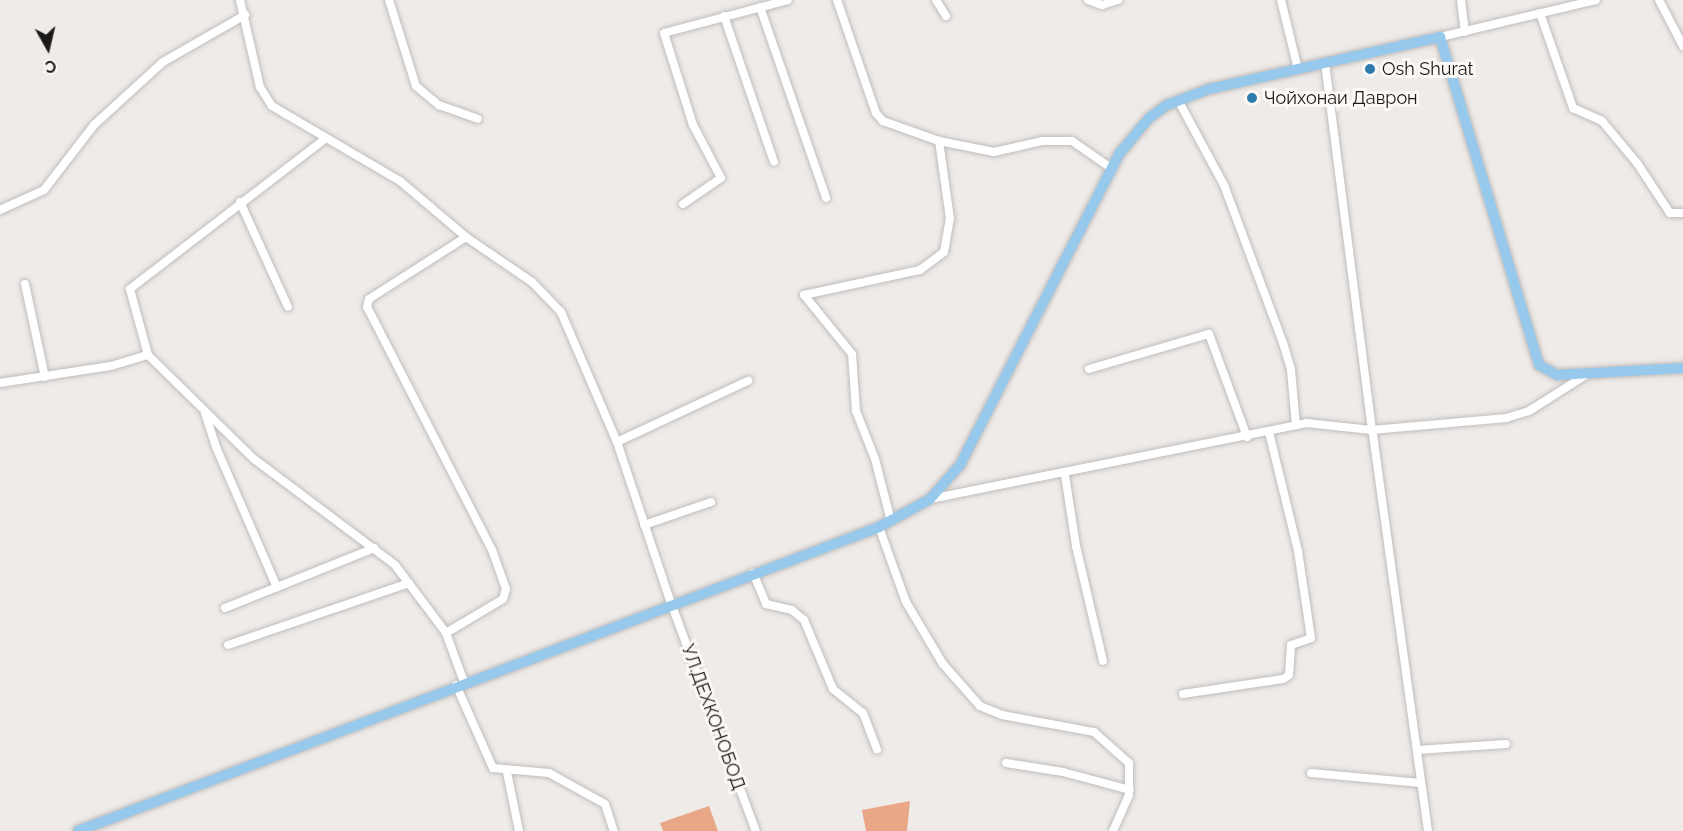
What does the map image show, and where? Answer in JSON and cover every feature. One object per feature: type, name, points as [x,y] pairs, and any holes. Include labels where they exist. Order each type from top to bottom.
[{"type":"main road","points":[[78,831],[671,603],[879,527],[930,499],[960,465],[1111,168],[1149,118],[1178,99],[1440,37],[1539,365],[1557,375],[1683,368]]},
{"type":"street","name":"УЛ.ДЕХКОНОБОД","points":[[240,0],[253,65],[266,97],[280,113],[400,182],[466,237],[531,282],[561,312],[617,442],[671,603],[756,831]]},
{"type":"street","points":[[389,0],[416,86],[439,105],[478,119]]},
{"type":"street","points":[[683,204],[721,178],[693,125],[664,33],[788,0]]},
{"type":"street","points":[[837,0],[879,117],[939,141],[994,152],[1042,141],[1072,141],[1111,168]]},
{"type":"street","points":[[936,0],[946,16]]},
{"type":"street","points":[[1088,0],[1102,5],[1118,0]]},
{"type":"street","points":[[1281,0],[1298,69]]},
{"type":"street","points":[[1461,0],[1465,32]]},
{"type":"street","points":[[1440,37],[1596,0]]},
{"type":"street","points":[[1659,0],[1683,46]]},
{"type":"street","points":[[760,7],[826,198]]},
{"type":"street","points":[[1540,13],[1573,108],[1602,121],[1637,163],[1670,213],[1683,213]]},
{"type":"street","points":[[0,210],[44,190],[94,125],[163,63],[244,15]]},
{"type":"street","points":[[724,16],[774,162]]},
{"type":"street","points":[[1325,65],[1372,430],[1428,831]]},
{"type":"street","points":[[1178,99],[1220,177],[1283,343],[1291,370],[1296,425]]},
{"type":"street","points":[[326,138],[130,289],[148,355],[254,459],[374,548],[409,583],[446,633],[460,684],[493,768],[507,772],[545,771],[598,800],[609,809],[614,831]]},
{"type":"street","points":[[891,522],[875,459],[856,411],[852,354],[804,296],[920,270],[944,252],[950,219],[939,141]]},
{"type":"street","points":[[240,202],[288,308]]},
{"type":"street","points":[[446,633],[503,599],[506,589],[492,550],[367,307],[369,299],[466,237]]},
{"type":"street","points":[[25,284],[45,377]]},
{"type":"street","points":[[1089,369],[1209,334],[1247,437]]},
{"type":"street","points":[[0,383],[127,363],[148,355]]},
{"type":"street","points":[[930,499],[1065,475],[1296,425],[1324,423],[1372,430],[1506,418],[1529,411],[1586,375]]},
{"type":"street","points":[[617,442],[747,381]]},
{"type":"street","points":[[204,409],[216,447],[277,587]]},
{"type":"street","points":[[1184,694],[1283,679],[1289,675],[1291,645],[1311,639],[1294,531],[1269,432]]},
{"type":"street","points":[[1065,475],[1076,546],[1103,662]]},
{"type":"street","points":[[644,525],[711,502]]},
{"type":"street","points":[[879,527],[906,602],[942,664],[980,706],[989,712],[1102,735],[1129,764],[1130,789],[1113,831]]},
{"type":"street","points":[[225,608],[374,548]]},
{"type":"street","points":[[753,573],[766,604],[792,610],[804,620],[833,689],[863,712],[877,749]]},
{"type":"street","points":[[228,645],[409,583]]},
{"type":"street","points":[[1417,750],[1506,744]]},
{"type":"street","points":[[1006,763],[1064,772],[1130,789]]},
{"type":"street","points":[[507,772],[519,831]]},
{"type":"street","points":[[1311,773],[1421,783]]},
{"type":"shaded area","points":[[910,801],[907,831],[866,831],[862,810]]},
{"type":"shaded area","points":[[709,806],[718,831],[663,831],[660,823]]},
{"type":"place","name":"Osh Shurat","points":[[1370,69]]},
{"type":"place","name":"Чойхонаи Даврон","points":[[1252,98]]}]
